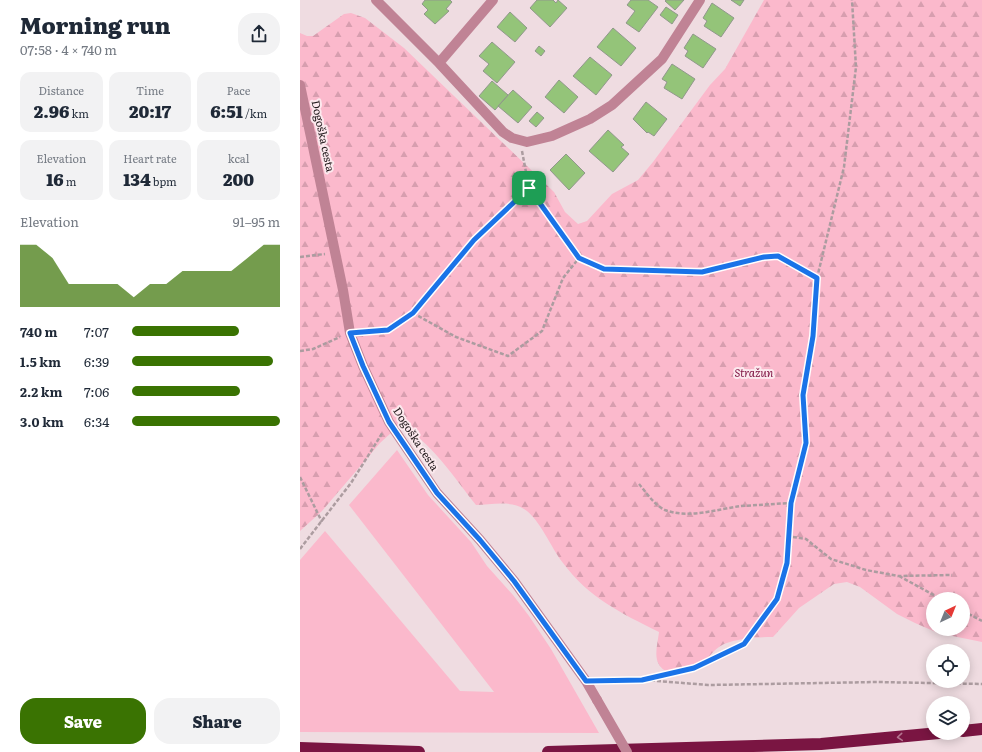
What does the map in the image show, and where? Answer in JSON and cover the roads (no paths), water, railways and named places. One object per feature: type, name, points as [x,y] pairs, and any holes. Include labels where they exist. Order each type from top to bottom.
[{"type":"highway","points":[[970,730],[982,729]]},
{"type":"highway","points":[[548,752],[821,744],[926,734]]},
{"type":"highway","points":[[300,748],[419,752]]},
{"type":"street","points":[[376,0],[439,63],[503,132],[520,141],[527,142],[552,136],[590,119],[612,105],[662,59],[700,0]]},
{"type":"street","points":[[439,63],[493,0]]},
{"type":"street","name":"Dogoška cesta","points":[[300,85],[336,252],[350,333],[363,366],[389,422],[437,493],[480,540],[514,581],[586,681],[627,752]]},
{"type":"park label","name":"Stražun","points":[[754,373]]}]
